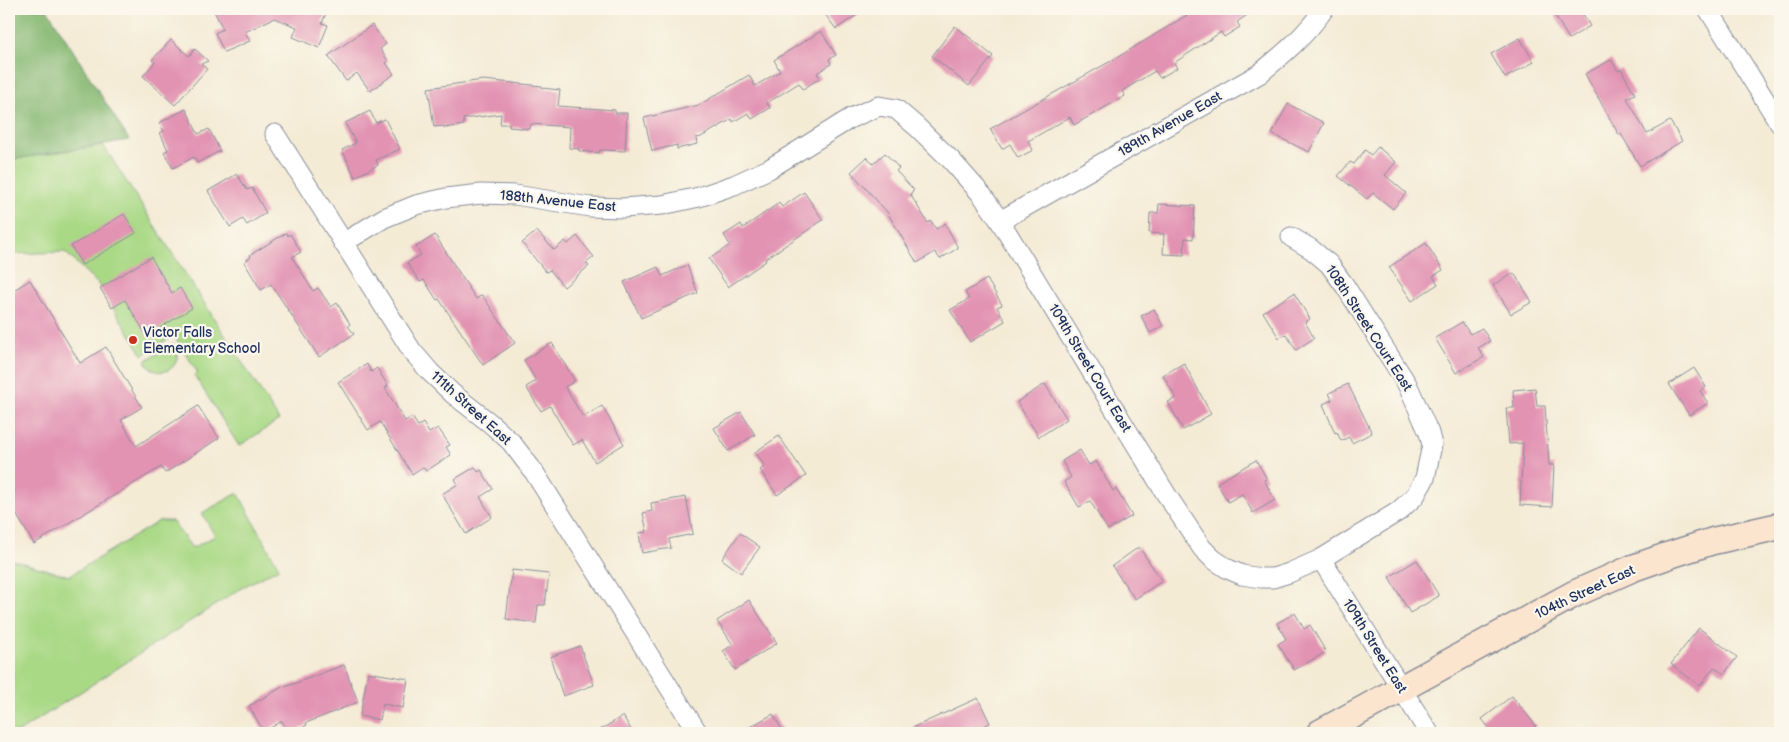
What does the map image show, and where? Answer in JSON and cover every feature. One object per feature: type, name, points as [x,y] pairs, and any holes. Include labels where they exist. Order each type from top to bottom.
[{"type":"street","name":"189th Avenue East","points":[[1000,221],[1259,74],[1288,51],[1313,25],[1324,9]]},
{"type":"street","points":[[1708,9],[1780,124]]},
{"type":"street","name":"109th Street Court East","points":[[879,106],[896,109],[917,127],[951,160],[982,195],[1000,221],[1166,494],[1202,548],[1228,569],[1261,578],[1273,578],[1289,573],[1321,559]]},
{"type":"street","name":"188th Avenue East","points":[[343,243],[384,218],[416,205],[446,198],[481,194],[515,195],[590,207],[623,208],[662,205],[699,197],[734,185],[768,169],[851,118],[879,106]]},
{"type":"street","name":"111th Street East","points":[[275,134],[412,350],[430,372],[453,394],[490,423],[510,442],[534,472],[698,733]]},
{"type":"street","name":"108th Street Court East","points":[[1291,237],[1311,249],[1329,264],[1345,286],[1407,384],[1429,432],[1432,445],[1425,478],[1415,496],[1399,511],[1321,559]]},
{"type":"street","name":"104th Street East","points":[[1320,733],[1574,594],[1633,568],[1713,541],[1780,526]]},
{"type":"street","name":"109th Street East","points":[[1321,559],[1429,733]]},
{"type":"green space","points":[[9,9],[47,9],[129,140],[9,160]]},
{"type":"green space","points":[[103,145],[279,420],[239,446],[194,375],[198,373],[174,335],[143,355],[98,284],[65,252],[9,254],[9,160]]},
{"type":"green space","points":[[173,344],[177,352],[177,359],[170,369],[164,372],[157,371],[151,368],[145,361]]},
{"type":"green space","points":[[238,493],[279,568],[243,587],[17,733],[9,733],[9,559],[69,576],[159,521],[172,521],[192,548],[215,536],[202,513]]},
{"type":"building","points":[[213,9],[328,9],[322,23],[328,25],[319,48],[293,37],[297,27],[274,18],[245,32],[250,41],[224,52],[215,33],[223,29]]},
{"type":"building","points":[[821,9],[866,9],[836,29]]},
{"type":"building","points":[[1197,9],[1256,9],[1237,22],[1240,27],[1224,37],[1221,32],[1174,63],[1177,68],[1160,78],[1155,71],[1122,91],[1125,96],[1074,125],[1070,117],[1028,141],[1033,150],[1018,158],[1010,144],[1002,149],[990,129],[1118,57]]},
{"type":"building","points":[[1551,9],[1580,9],[1590,26],[1569,39]]},
{"type":"building","points":[[372,25],[386,44],[380,49],[388,61],[386,63],[394,74],[370,91],[357,73],[346,81],[328,56]]},
{"type":"building","points":[[955,26],[993,56],[969,86],[932,56]]},
{"type":"building","points":[[821,31],[836,55],[829,59],[831,64],[817,73],[820,78],[803,89],[799,83],[767,103],[770,108],[752,119],[748,113],[733,122],[732,119],[696,138],[697,144],[677,149],[677,145],[652,151],[644,118],[699,105],[749,75],[755,86],[780,71],[774,60]]},
{"type":"building","points":[[1520,38],[1534,62],[1505,78],[1491,54]]},
{"type":"building","points":[[171,40],[189,56],[195,49],[208,61],[201,64],[207,69],[175,105],[143,76],[155,62],[152,60]]},
{"type":"building","points":[[1611,60],[1618,71],[1621,69],[1635,94],[1627,98],[1647,134],[1670,121],[1682,141],[1640,166],[1621,134],[1619,135],[1585,74]]},
{"type":"building","points":[[483,80],[542,86],[542,88],[560,90],[558,106],[615,110],[615,113],[627,113],[625,151],[600,150],[599,153],[579,151],[579,149],[569,148],[570,127],[531,124],[530,129],[509,127],[510,124],[500,124],[501,114],[463,119],[464,125],[444,128],[444,126],[434,127],[428,88]]},
{"type":"building","points":[[1288,104],[1324,123],[1309,152],[1272,134]]},
{"type":"building","points":[[186,109],[198,134],[209,129],[220,151],[197,163],[194,157],[173,168],[164,152],[168,150],[160,133],[164,131],[159,123]]},
{"type":"building","points":[[370,111],[376,123],[385,119],[400,149],[376,160],[378,165],[355,177],[342,150],[356,143],[345,123]]},
{"type":"building","points":[[1378,147],[1396,162],[1385,175],[1406,193],[1393,209],[1373,193],[1367,199],[1338,176],[1350,162],[1354,164],[1365,150],[1371,155]]},
{"type":"building","points":[[885,153],[899,168],[896,171],[914,190],[910,194],[928,223],[931,221],[936,229],[945,223],[958,248],[940,259],[935,252],[917,263],[887,212],[851,172],[867,157],[873,164]]},
{"type":"building","points":[[237,174],[247,190],[252,188],[266,213],[247,225],[243,219],[230,227],[208,191]]},
{"type":"building","points":[[804,192],[823,220],[765,259],[766,261],[728,287],[709,259],[730,245],[724,235],[741,224],[743,228],[779,203],[782,207]]},
{"type":"building","points":[[1159,204],[1195,206],[1193,239],[1185,238],[1184,255],[1163,254],[1164,234],[1149,233],[1150,213],[1158,213]]},
{"type":"building","points":[[124,214],[136,233],[82,265],[71,246]]},
{"type":"building","points":[[537,231],[554,250],[565,241],[568,244],[577,236],[594,257],[586,263],[589,266],[564,287],[550,270],[546,272],[522,243]]},
{"type":"building","points":[[286,233],[288,236],[290,234],[301,252],[292,257],[313,291],[318,288],[331,307],[337,303],[354,334],[319,357],[271,284],[261,290],[244,262],[251,257],[250,255]]},
{"type":"building","points":[[435,235],[476,299],[482,295],[515,343],[483,365],[439,299],[437,300],[424,280],[420,282],[407,263],[421,255],[416,247]]},
{"type":"building","points":[[1426,243],[1443,270],[1433,276],[1438,284],[1412,301],[1389,267]]},
{"type":"building","points":[[151,257],[172,293],[180,288],[192,308],[147,336],[125,300],[112,308],[100,288]]},
{"type":"building","points":[[687,265],[698,293],[641,318],[624,282],[658,267],[662,276]]},
{"type":"building","points":[[1514,273],[1532,302],[1511,314],[1493,285]]},
{"type":"building","points":[[987,279],[1002,305],[997,307],[1005,321],[970,342],[950,310],[969,299],[965,292]]},
{"type":"building","points":[[30,280],[80,363],[106,347],[142,407],[121,420],[136,446],[198,406],[219,438],[165,473],[161,467],[34,544],[9,502],[9,293]]},
{"type":"building","points":[[1294,293],[1310,319],[1305,322],[1314,338],[1296,350],[1286,334],[1279,338],[1263,312]]},
{"type":"building","points":[[1154,309],[1163,326],[1150,333],[1141,316]]},
{"type":"building","points":[[1462,322],[1470,334],[1482,328],[1490,341],[1478,348],[1484,357],[1456,373],[1435,338]]},
{"type":"building","points":[[552,343],[575,381],[565,387],[583,417],[602,406],[624,444],[595,462],[582,440],[573,445],[550,406],[541,411],[526,387],[536,381],[524,360]]},
{"type":"building","points":[[1184,363],[1211,414],[1183,430],[1168,402],[1176,398],[1163,375]]},
{"type":"building","points":[[367,364],[371,372],[377,368],[388,386],[385,388],[405,421],[412,417],[418,426],[423,423],[429,433],[438,428],[450,445],[446,447],[451,455],[426,471],[423,467],[412,474],[380,422],[368,430],[338,382]]},
{"type":"building","points":[[1694,368],[1706,387],[1700,391],[1708,403],[1689,415],[1669,384]]},
{"type":"building","points":[[1045,384],[1067,419],[1039,437],[1017,402]]},
{"type":"building","points":[[1348,384],[1372,433],[1352,443],[1349,437],[1341,441],[1337,432],[1335,433],[1323,404],[1332,400],[1329,393]]},
{"type":"building","points":[[1535,388],[1537,406],[1545,406],[1549,465],[1554,465],[1552,507],[1520,505],[1523,443],[1509,444],[1506,408],[1514,408],[1513,390]]},
{"type":"building","points":[[741,412],[755,435],[728,451],[714,428]]},
{"type":"building","points":[[779,436],[806,476],[777,495],[760,470],[765,466],[755,452]]},
{"type":"building","points":[[1080,450],[1089,465],[1096,461],[1113,491],[1116,489],[1132,516],[1108,530],[1090,501],[1079,507],[1064,482],[1071,477],[1062,461]]},
{"type":"building","points":[[1256,460],[1267,479],[1264,480],[1275,500],[1253,513],[1242,494],[1228,502],[1217,483]]},
{"type":"building","points":[[475,467],[478,472],[481,470],[493,489],[480,497],[492,517],[466,534],[442,494],[458,484],[455,479]]},
{"type":"building","points":[[686,497],[693,534],[669,539],[671,548],[642,553],[639,533],[647,532],[643,513],[652,511],[651,503]]},
{"type":"building","points":[[740,533],[760,547],[741,573],[722,559]]},
{"type":"building","points":[[1139,547],[1162,581],[1135,599],[1112,566]]},
{"type":"building","points":[[1417,560],[1439,596],[1410,613],[1389,577]]},
{"type":"building","points":[[512,570],[549,574],[545,605],[538,605],[536,623],[506,619]]},
{"type":"building","points":[[749,600],[777,643],[735,670],[723,651],[733,645],[717,621]]},
{"type":"building","points":[[1295,613],[1304,629],[1310,625],[1326,652],[1294,670],[1278,644],[1286,639],[1277,623]]},
{"type":"building","points":[[1699,628],[1737,657],[1724,674],[1714,667],[1700,686],[1671,664]]},
{"type":"building","points":[[580,646],[594,685],[563,696],[550,657]]},
{"type":"building","points":[[344,665],[358,702],[306,723],[307,725],[293,733],[289,733],[282,721],[264,732],[249,706],[284,686]]},
{"type":"building","points":[[368,672],[408,679],[403,708],[383,704],[380,720],[360,716]]},
{"type":"building","points":[[1512,696],[1536,726],[1527,733],[1493,733],[1482,719]]},
{"type":"building","points":[[978,698],[990,723],[968,733],[901,733]]},
{"type":"building","points":[[773,714],[784,733],[739,733]]},
{"type":"building","points":[[623,716],[633,733],[595,733]]},
{"type":"place","name":"Victor Falls Elementary School","points":[[133,340]]}]
